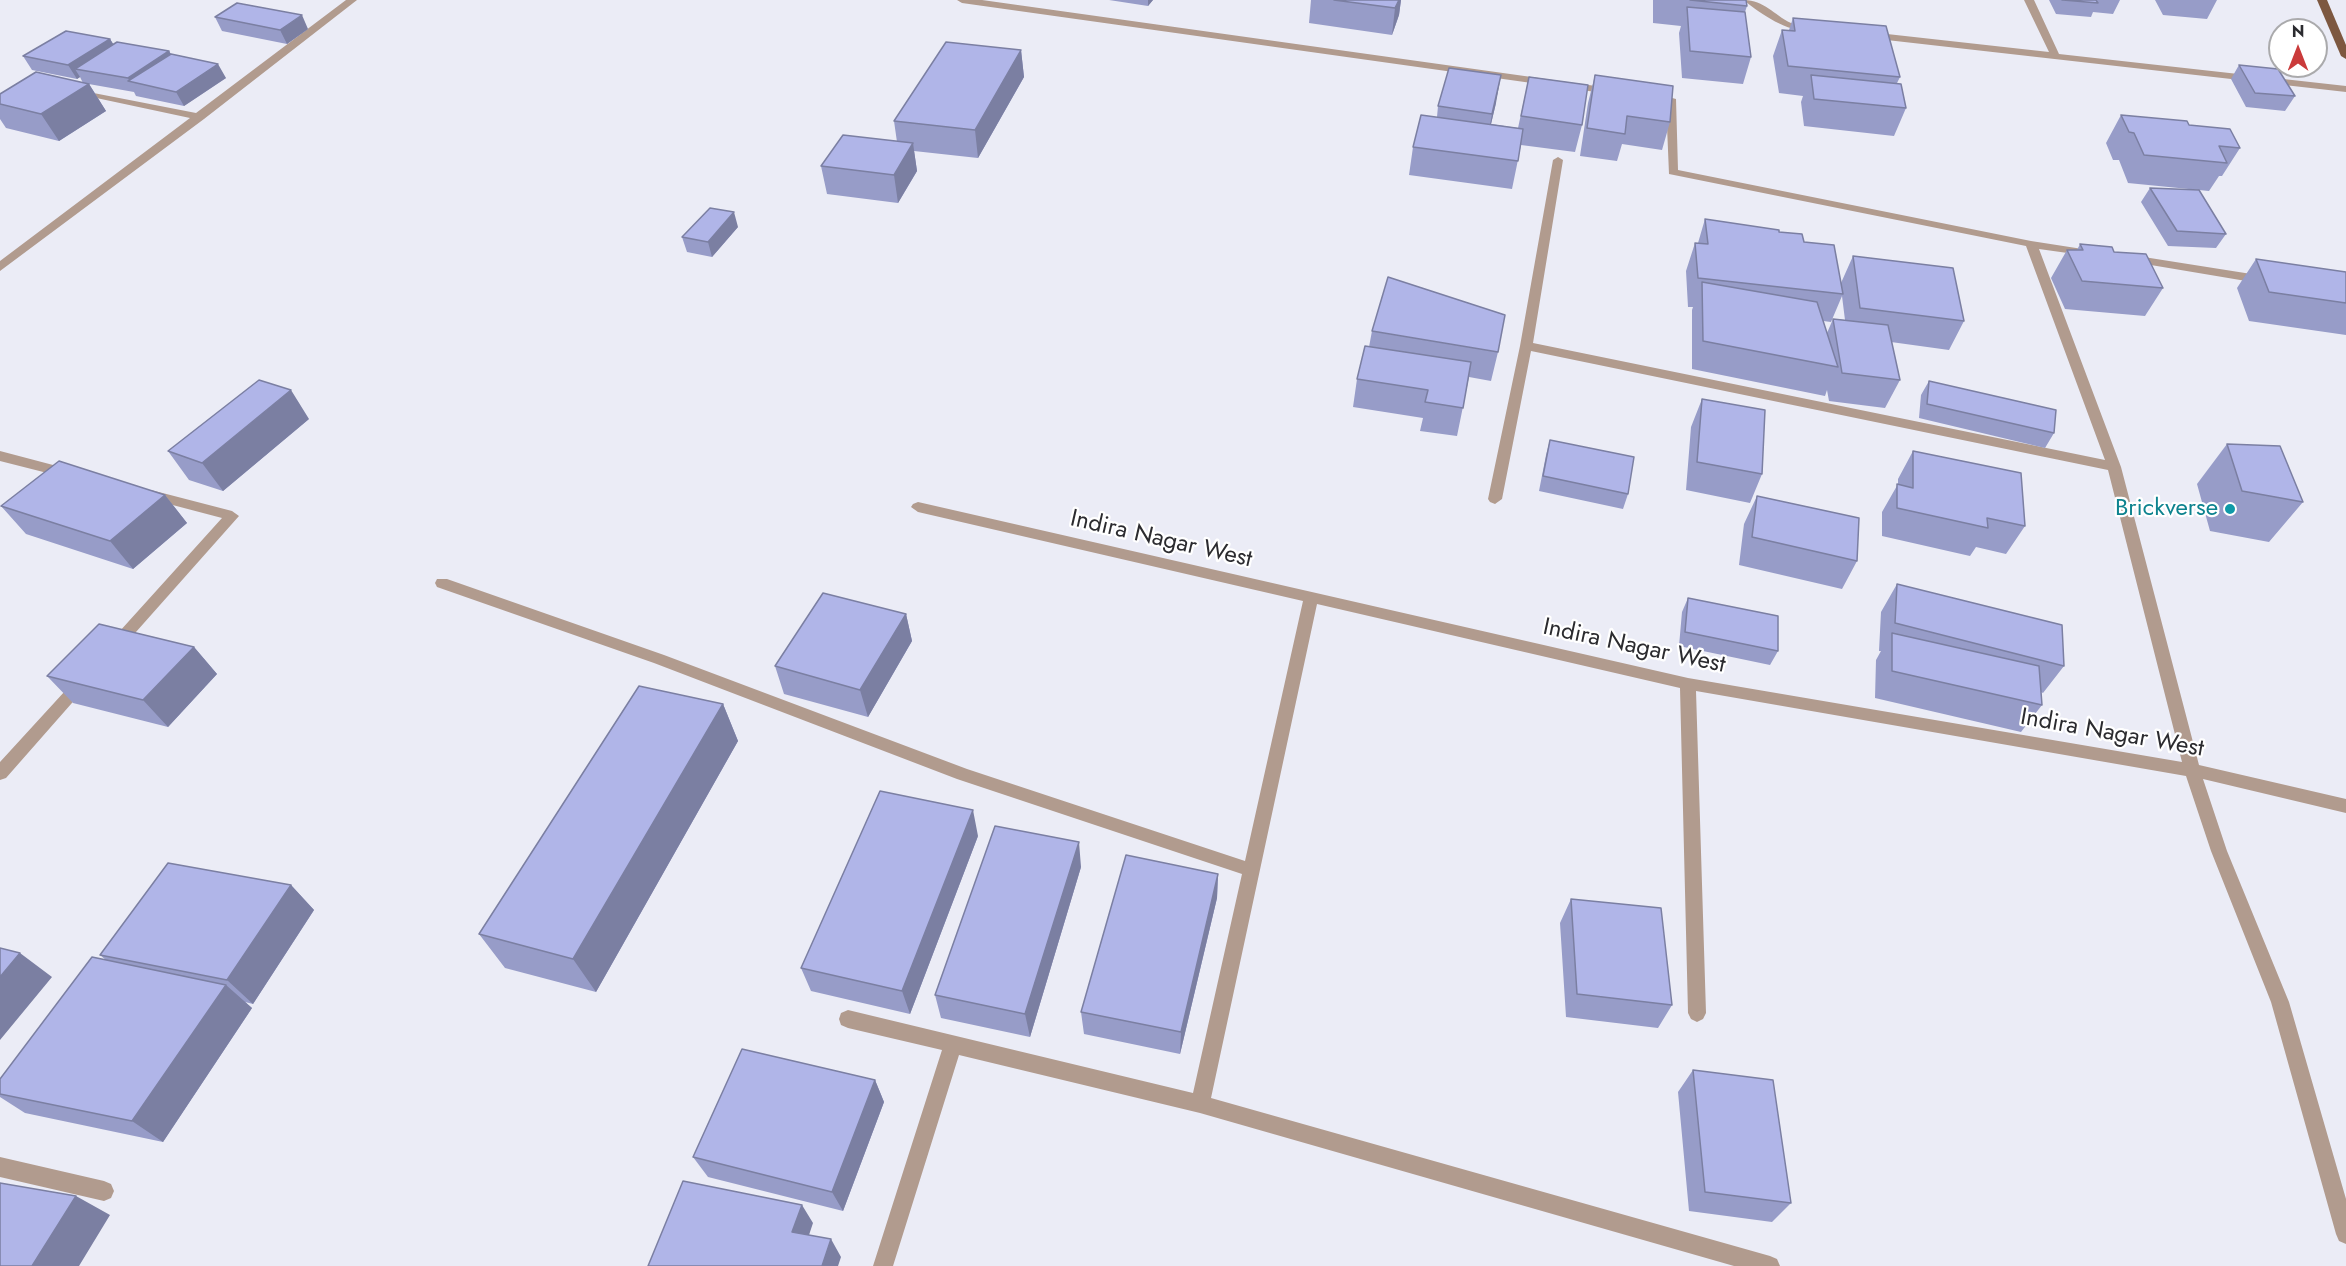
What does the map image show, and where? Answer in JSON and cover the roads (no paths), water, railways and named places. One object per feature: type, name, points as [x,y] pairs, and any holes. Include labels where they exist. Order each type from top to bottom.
[{"type":"main road","points":[[2322,0],[2346,56]]},
{"type":"street","points":[[0,267],[352,0]]},
{"type":"street","points":[[962,0],[1623,93]]},
{"type":"street","points":[[1749,0],[1790,26],[1825,30]]},
{"type":"street","points":[[2029,0],[2055,55]]},
{"type":"street","points":[[1859,33],[2346,89]]},
{"type":"street","points":[[65,88],[200,117]]},
{"type":"street","points":[[1647,96],[1671,99],[1673,172],[2031,244],[2101,255]]},
{"type":"street","points":[[1495,499],[1526,346],[1558,160]]},
{"type":"street","points":[[2031,244],[2114,467],[2192,770],[2219,851],[2280,1002],[2346,1234]]},
{"type":"street","points":[[2124,258],[2276,281]]},
{"type":"street","points":[[1526,346],[2114,467]]},
{"type":"street","points":[[0,456],[81,477]]},
{"type":"street","points":[[104,658],[232,516],[139,492]]},
{"type":"street","name":"Indira Nagar West","points":[[918,507],[1688,684],[2192,770],[2346,806]]},
{"type":"street","points":[[442,583],[659,658],[963,774],[1251,870]]},
{"type":"street","points":[[1200,1104],[1311,598]]},
{"type":"street","points":[[0,773],[88,676]]},
{"type":"street","points":[[1688,684],[1697,1013]]},
{"type":"street","points":[[848,1019],[1200,1104],[1770,1266]]},
{"type":"street","points":[[883,1266],[953,1044]]},
{"type":"street","points":[[0,1167],[104,1191]]},
{"type":"place","name":"Brickverse","points":[[2230,509]]}]
